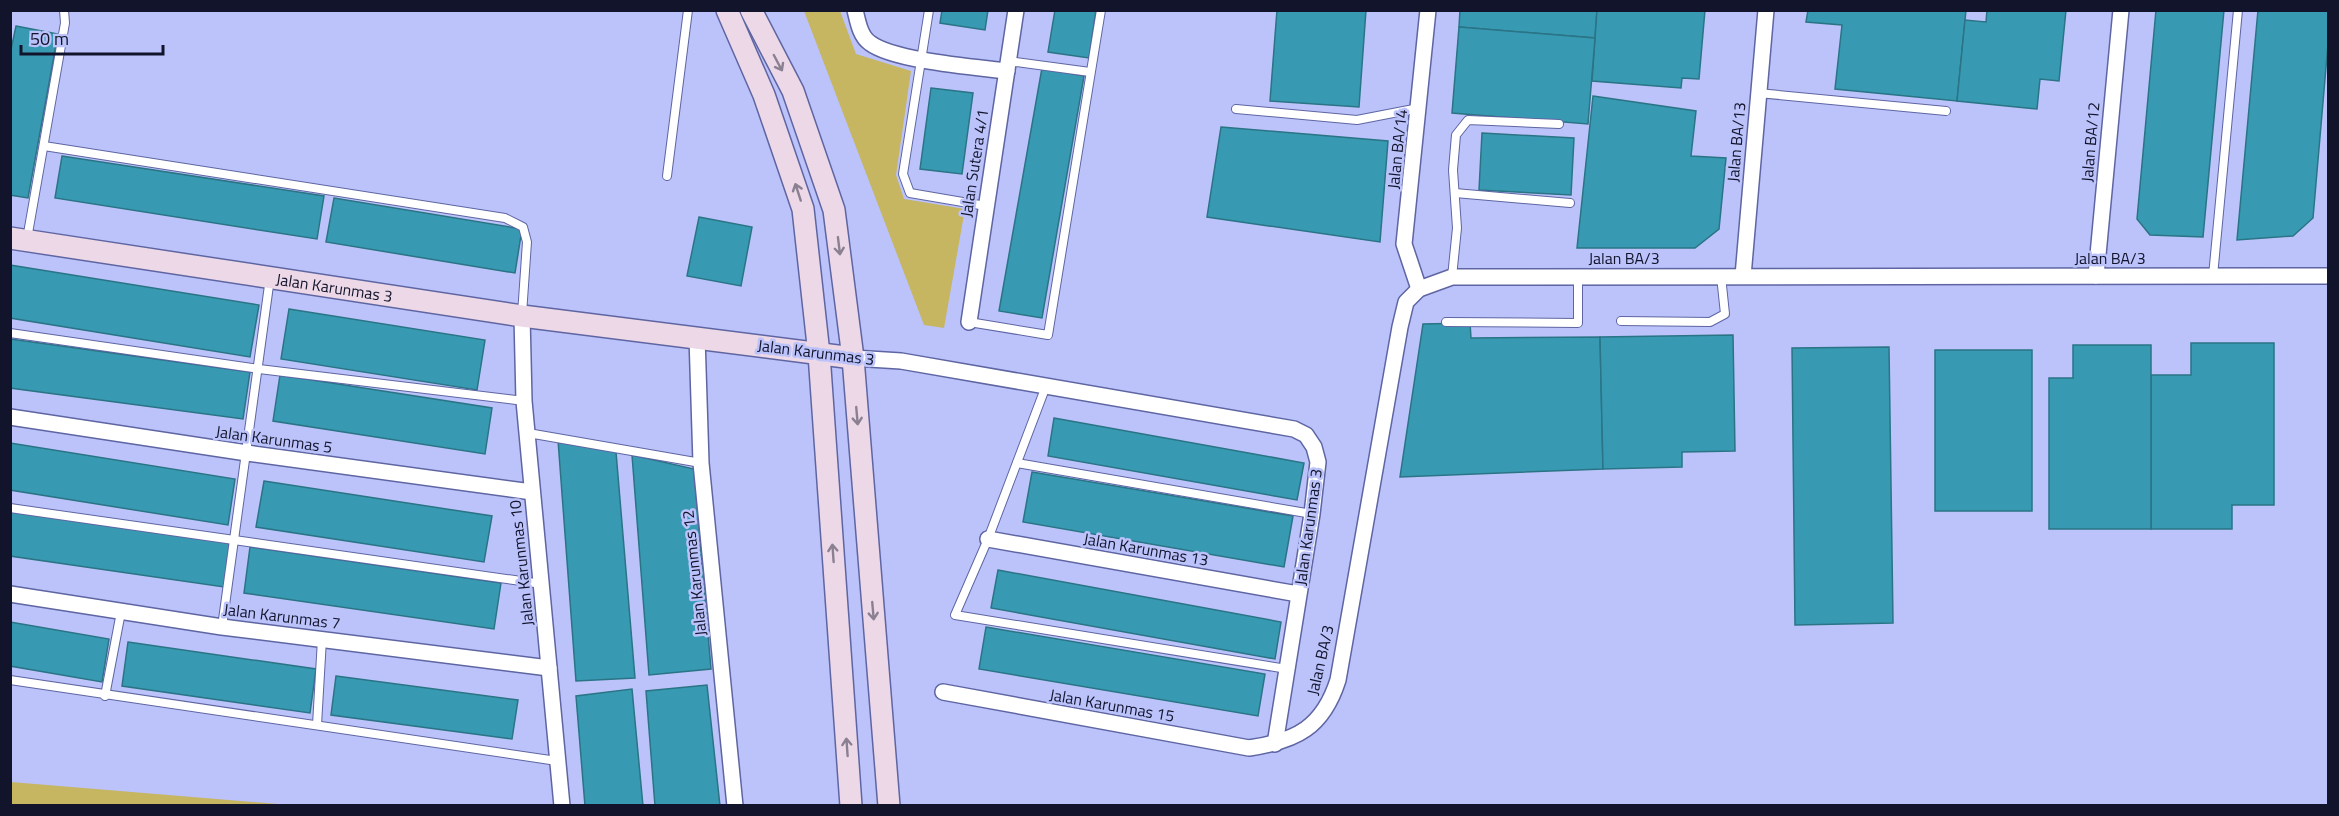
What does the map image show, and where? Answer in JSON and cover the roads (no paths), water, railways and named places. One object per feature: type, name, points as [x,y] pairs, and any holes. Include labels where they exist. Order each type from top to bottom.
[{"type":"street","points":[[727,10],[764,95],[803,209],[819,354],[851,806]]},
{"type":"street","points":[[751,10],[793,91],[834,210],[853,358],[889,806]]},
{"type":"street","points":[[855,10],[860,29],[869,42],[881,50],[921,59],[1007,66]]},
{"type":"street","name":"Jalan Sutera 4/1","points":[[969,322],[1016,10]]},
{"type":"street","name":"Jalan BA/14","points":[[1419,289],[1404,244],[1428,10]]},
{"type":"street","name":"Jalan BA/13","points":[[1743,276],[1766,10]]},
{"type":"street","name":"Jalan BA/12","points":[[2096,276],[2121,10]]},
{"type":"street","name":"Jalan Karunmas 3","points":[[19,239],[522,316],[819,354],[901,361],[1294,429],[1306,435],[1314,447],[1318,462],[1312,514],[1275,744]]},
{"type":"street","name":"Jalan BA/3","points":[[1275,744],[1320,718],[1331,701],[1338,680],[1400,327],[1406,302],[1419,289],[1452,277],[2328,274]]},
{"type":"street","name":"Jalan Karunmas 10","points":[[522,316],[524,401],[562,806]]},
{"type":"street","name":"Jalan Karunmas 12","points":[[697,337],[701,463],[735,806]]},
{"type":"street","name":"Jalan Karunmas 5","points":[[10,417],[247,453],[532,492]]},
{"type":"street","name":"Jalan Karunmas 13","points":[[988,538],[1298,594]]},
{"type":"street","name":"Jalan Karunmas 7","points":[[10,594],[222,627],[549,668]]},
{"type":"street","name":"Jalan Karunmas 15","points":[[943,692],[1249,748],[1275,744]]},
{"type":"lane","points":[[19,239],[44,146],[64,10]]},
{"type":"lane","points":[[667,176],[688,10]]},
{"type":"lane","points":[[929,10],[903,174],[910,194],[986,206]]},
{"type":"lane","points":[[969,322],[1048,335],[1101,10]]},
{"type":"lane","points":[[2213,276],[2238,10]]},
{"type":"lane","points":[[1007,66],[1090,72]]},
{"type":"lane","points":[[1758,93],[1946,111]]},
{"type":"lane","points":[[1236,109],[1357,120],[1419,108]]},
{"type":"lane","points":[[1452,277],[1457,228],[1454,170],[1456,135],[1468,120],[1559,124]]},
{"type":"lane","points":[[44,146],[505,218],[523,227],[527,242],[522,316]]},
{"type":"lane","points":[[1455,193],[1570,203]]},
{"type":"lane","points":[[222,627],[270,276]]},
{"type":"lane","points":[[1446,322],[1578,323],[1578,276]]},
{"type":"lane","points":[[1621,321],[1710,322],[1725,314],[1721,276]]},
{"type":"lane","points":[[10,333],[259,369],[524,401]]},
{"type":"lane","points":[[1046,386],[988,538],[955,615],[1287,669]]},
{"type":"lane","points":[[528,433],[701,463]]},
{"type":"lane","points":[[1017,463],[1312,514]]},
{"type":"lane","points":[[10,508],[542,584]]},
{"type":"lane","points":[[105,696],[121,612]]},
{"type":"lane","points":[[317,725],[322,639]]},
{"type":"lane","points":[[10,680],[105,696],[557,761]]}]
